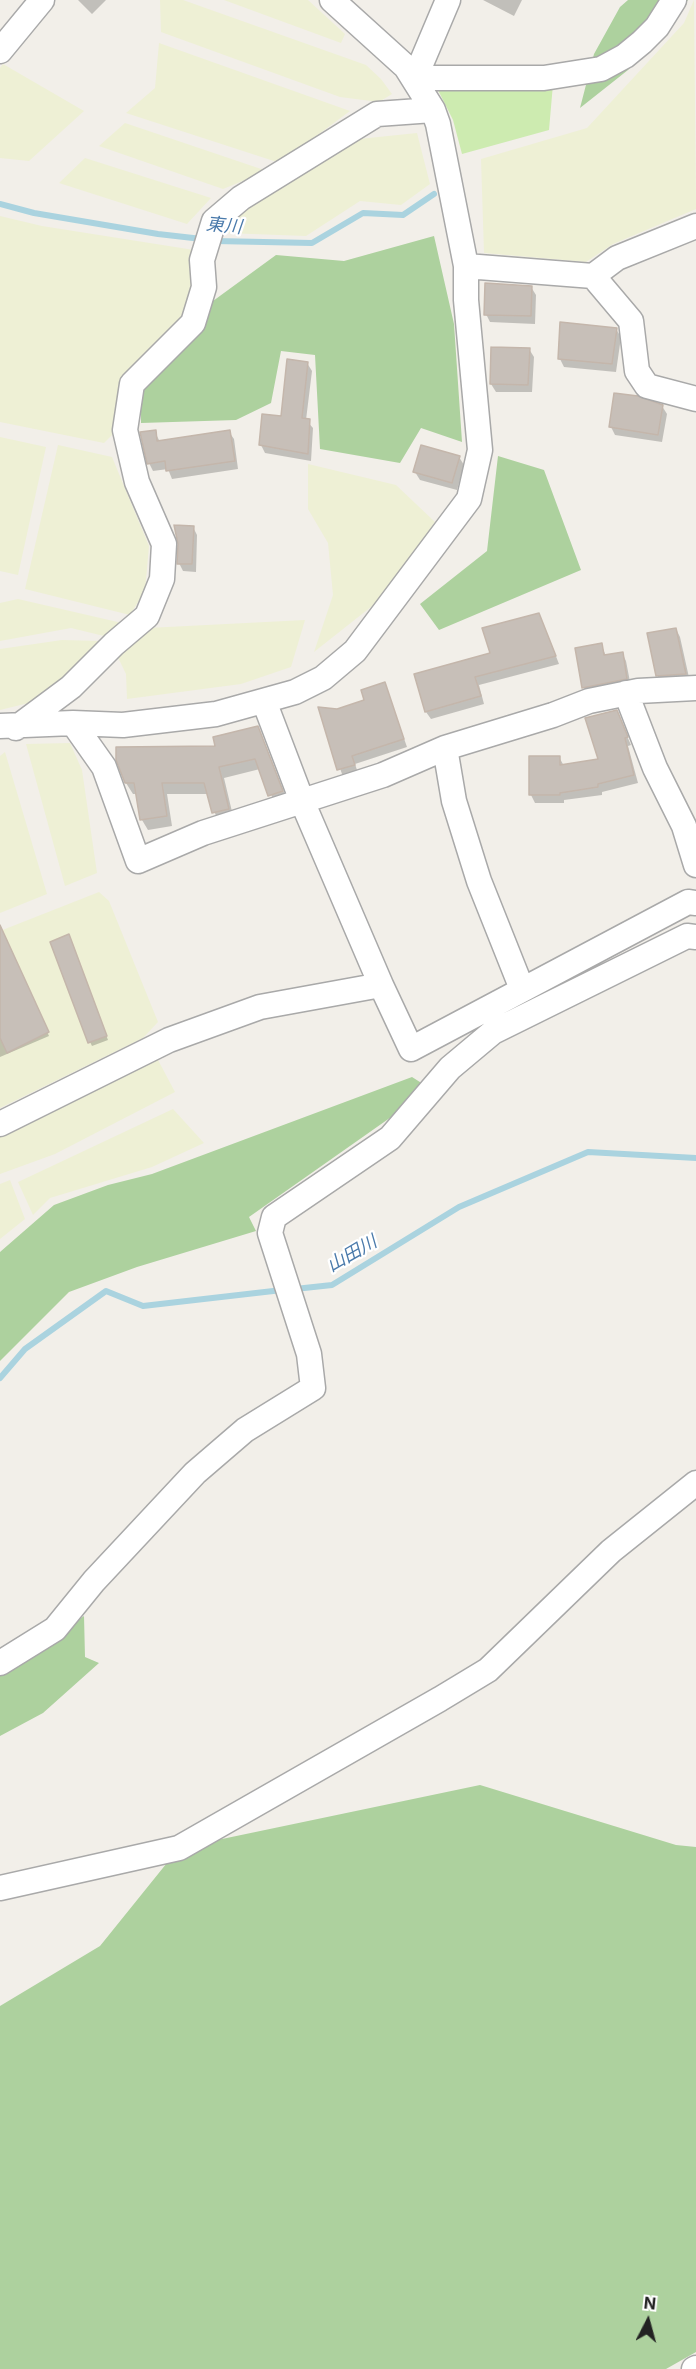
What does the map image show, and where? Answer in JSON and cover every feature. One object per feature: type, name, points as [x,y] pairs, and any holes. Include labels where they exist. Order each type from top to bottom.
[{"type":"street","points":[[0,51],[42,0]]},
{"type":"street","points":[[6,730],[73,723],[123,725],[216,714],[295,692],[323,678],[355,651],[469,499],[480,450],[466,300],[466,266],[433,110],[416,78],[396,55],[332,0]]},
{"type":"street","points":[[416,78],[448,0]]},
{"type":"street","points":[[416,78],[544,78],[601,69],[625,56],[642,42],[657,27],[674,0]]},
{"type":"street","points":[[6,730],[71,687],[114,644],[147,616],[162,579],[165,544],[137,482],[125,430],[132,384],[193,323],[204,287],[202,260],[214,221],[241,198],[377,114],[433,110]]},
{"type":"street","points":[[466,266],[593,276],[617,258],[696,226]]},
{"type":"street","points":[[593,276],[631,321],[637,371],[647,386],[696,399]]},
{"type":"street","points":[[73,723],[104,767],[138,861],[203,833],[383,775],[446,748],[553,715],[589,701],[626,693],[696,688]]},
{"type":"street","points":[[626,693],[655,768],[684,826],[696,865]]},
{"type":"street","points":[[264,700],[302,801],[411,1049],[693,900]]},
{"type":"street","points":[[446,748],[454,801],[479,881],[522,989]]},
{"type":"street","points":[[0,1663],[55,1629],[94,1581],[195,1473],[245,1430],[313,1388],[309,1354],[270,1233],[274,1217],[390,1138],[450,1068],[493,1032],[687,936],[696,937]]},
{"type":"street","points":[[0,1124],[169,1040],[260,1007],[381,985]]},
{"type":"street","points":[[0,1888],[179,1848],[440,1699],[488,1670],[611,1551],[696,1483]]},
{"type":"green space","points":[[160,0],[183,0],[366,65],[381,79],[392,94],[379,102],[340,97],[161,32]]},
{"type":"green space","points":[[224,0],[308,0],[345,34],[341,43]]},
{"type":"green space","points":[[628,0],[688,0],[628,70],[580,108],[594,54],[620,7]]},
{"type":"green space","points":[[694,0],[696,209],[613,244],[586,262],[484,253],[481,159],[587,128],[684,23]]},
{"type":"green space","points":[[159,43],[350,111],[280,163],[126,113],[155,88]]},
{"type":"green space","points":[[3,64],[84,111],[29,161],[0,158],[0,68]]},
{"type":"green space","points":[[553,84],[549,130],[462,154],[453,120],[437,88],[501,91]]},
{"type":"green space","points":[[125,123],[267,171],[223,189],[99,146]]},
{"type":"green space","points":[[417,133],[430,184],[401,205],[360,201],[306,236],[225,233],[227,225],[249,203],[359,139]]},
{"type":"green space","points":[[85,158],[211,198],[187,224],[59,183]]},
{"type":"green space","points":[[0,216],[42,226],[194,250],[192,291],[180,319],[114,433],[104,443],[0,422]]},
{"type":"green space","points":[[434,236],[454,324],[462,442],[421,428],[400,463],[320,449],[315,355],[281,351],[271,403],[236,420],[141,423],[141,388],[202,332],[213,301],[276,255],[344,261]]},
{"type":"green space","points":[[0,437],[46,447],[18,575],[0,571]]},
{"type":"green space","points":[[58,445],[112,457],[149,546],[145,591],[130,615],[25,589]]},
{"type":"green space","points":[[498,456],[544,470],[581,570],[439,630],[420,604],[487,551]]},
{"type":"green space","points":[[308,464],[396,485],[435,522],[381,599],[314,652],[333,595],[328,543],[308,509]]},
{"type":"green space","points":[[18,599],[122,623],[108,637],[71,628],[0,641],[0,603]]},
{"type":"green space","points":[[305,620],[291,667],[241,684],[127,699],[126,674],[112,645],[128,629]]},
{"type":"green space","points":[[62,640],[100,641],[41,700],[0,710],[0,649]]},
{"type":"green space","points":[[70,743],[82,770],[97,873],[65,886],[26,744]]},
{"type":"green space","points":[[5,752],[47,894],[0,913],[0,756]]},
{"type":"green space","points":[[99,892],[109,901],[158,1022],[143,1038],[0,1108],[0,931]]},
{"type":"green space","points":[[157,1058],[175,1092],[55,1154],[0,1174],[0,1136]]},
{"type":"green space","points":[[412,1077],[431,1089],[249,1217],[256,1231],[137,1267],[69,1292],[0,1361],[0,1252],[54,1205],[108,1185],[152,1174]]},
{"type":"green space","points":[[173,1109],[204,1143],[152,1167],[50,1198],[33,1215],[18,1182]]},
{"type":"green space","points":[[10,1180],[25,1219],[0,1239],[0,1184]]},
{"type":"green space","points":[[84,1616],[85,1657],[99,1663],[43,1713],[0,1736],[0,1673]]},
{"type":"green space","points":[[480,1785],[676,1845],[696,1847],[696,2352],[666,2369],[0,2369],[0,2006],[100,1946],[179,1848]]},
{"type":"building","points":[[485,283],[532,286],[531,316],[484,315]]},
{"type":"building","points":[[560,322],[617,328],[612,364],[558,359]]},
{"type":"building","points":[[491,347],[530,348],[528,385],[490,384]]},
{"type":"building","points":[[287,359],[308,362],[302,418],[310,419],[308,454],[259,445],[262,414],[281,416]]},
{"type":"building","points":[[614,393],[638,396],[663,405],[658,435],[609,427]]},
{"type":"building","points":[[156,430],[157,441],[230,430],[235,461],[166,471],[165,461],[147,464],[140,432]]},
{"type":"building","points":[[421,445],[460,456],[452,483],[413,472]]},
{"type":"building","points":[[174,525],[194,526],[192,564],[177,564],[178,544]]},
{"type":"building","points":[[539,613],[556,656],[475,677],[481,696],[425,712],[414,674],[490,653],[482,628]]},
{"type":"building","points":[[676,628],[686,674],[656,676],[647,633]]},
{"type":"building","points":[[602,643],[604,655],[623,652],[627,679],[582,688],[575,648]]},
{"type":"building","points":[[385,682],[404,739],[352,756],[355,765],[337,770],[318,707],[337,709],[364,700],[361,690]]},
{"type":"building","points":[[617,710],[628,737],[625,738],[634,775],[598,784],[598,787],[560,793],[560,795],[529,795],[529,756],[560,756],[560,765],[598,759],[585,718]]},
{"type":"building","points":[[258,726],[283,791],[268,796],[255,759],[219,767],[229,809],[212,813],[204,783],[162,783],[167,816],[140,820],[134,783],[125,783],[116,760],[116,747],[215,746],[213,737]]},
{"type":"building","points":[[0,925],[49,1032],[7,1053],[0,1038]]},
{"type":"building","points":[[69,934],[107,1036],[88,1043],[50,942]]},
{"type":"waterway","name":"東川","points":[[215,241],[312,243],[363,213],[403,215],[434,194]]},
{"type":"waterway","name":"東川","points":[[0,204],[34,213],[202,239]]},
{"type":"waterway","name":"山田川","points":[[295,1289],[332,1285],[459,1207],[588,1152],[696,1158]]},
{"type":"waterway","name":"山田川","points":[[0,1378],[25,1349],[106,1291],[143,1306],[282,1290]]}]
